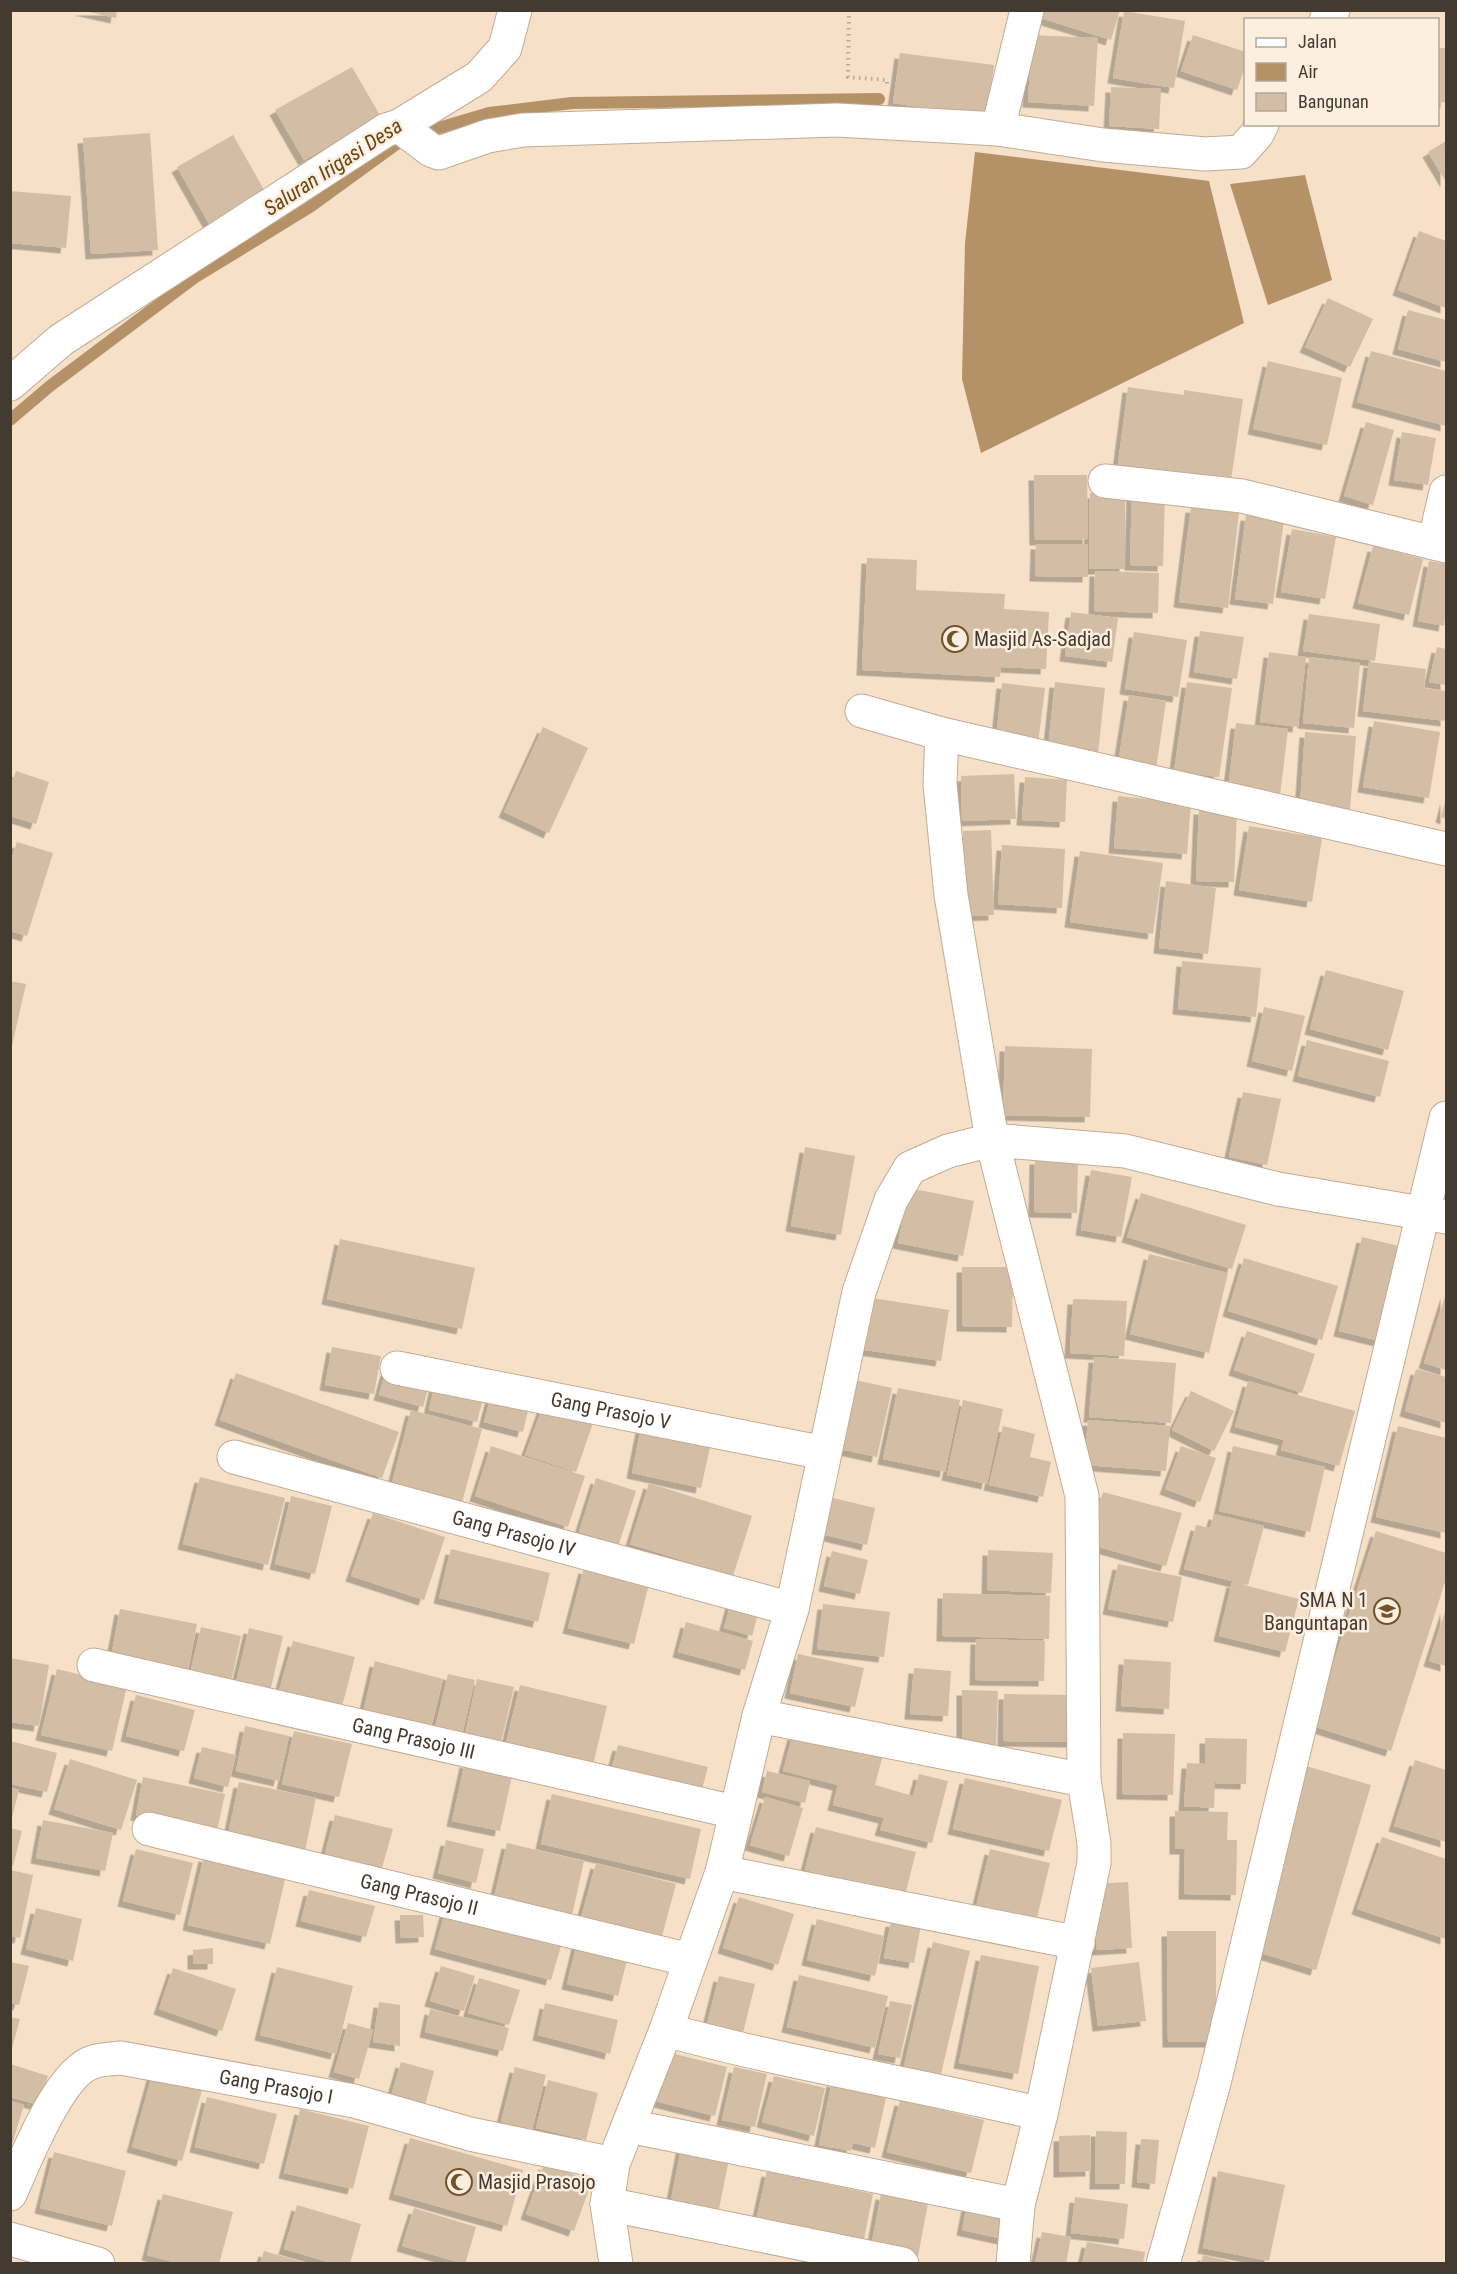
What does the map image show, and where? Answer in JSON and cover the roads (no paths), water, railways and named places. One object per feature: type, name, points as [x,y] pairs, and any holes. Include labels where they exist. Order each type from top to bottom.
[{"type":"street","points":[[407,133],[479,77],[504,48],[515,10]]},
{"type":"street","points":[[998,129],[1027,10]]},
{"type":"street","points":[[10,384],[61,340],[144,284],[386,130],[407,133],[439,153],[488,136],[523,130],[837,120],[998,129],[1102,145],[1205,154],[1241,152],[1261,126]]},
{"type":"street","points":[[1105,481],[1242,496],[1440,545],[1446,492]]},
{"type":"street","points":[[862,711],[942,734],[1446,849]]},
{"type":"street","points":[[942,734],[940,784],[951,895],[992,1140],[1082,1496],[1084,1780],[1094,1843],[1094,1863],[1041,2114],[1018,2205],[1013,2264]]},
{"type":"street","points":[[1163,2264],[1214,2083],[1435,1215],[1446,1118]]},
{"type":"street","points":[[616,2264],[607,2204],[613,2164],[666,2030],[722,1872],[759,1716],[792,1608],[860,1292],[891,1200],[910,1168],[948,1151],[992,1140],[1125,1151],[1278,1189],[1435,1215]]},
{"type":"street","name":"Gang Prasojo V","points":[[397,1368],[824,1452]]},
{"type":"street","name":"Gang Prasojo IV","points":[[234,1457],[792,1608]]},
{"type":"street","name":"Gang Prasojo III","points":[[94,1665],[735,1812]]},
{"type":"street","points":[[759,1716],[1084,1780]]},
{"type":"street","name":"Gang Prasojo II","points":[[149,1829],[690,1959]]},
{"type":"street","points":[[722,1872],[1078,1943]]},
{"type":"street","points":[[666,2030],[725,2047],[944,2090],[1041,2114]]},
{"type":"street","name":"Gang Prasojo I","points":[[10,2194],[39,2130],[70,2077],[92,2062],[121,2058],[354,2101],[471,2134],[613,2164]]},
{"type":"street","points":[[629,2126],[1018,2205]]},
{"type":"street","points":[[607,2204],[902,2264]]},
{"type":"street","points":[[10,2239],[98,2264]]},
{"type":"water","points":[[975,152],[1209,181],[1244,323],[981,453],[962,379],[965,243]]},
{"type":"water","points":[[1305,175],[1332,280],[1268,305],[1230,184]]},
{"type":"waterway","name":"Saluran Irigasi Desa","points":[[10,420],[50,386],[194,278],[310,207],[405,138],[489,113],[572,103],[879,99]]},
{"type":"place","name":"Masjid As-Sadjad","points":[[955,639]]},
{"type":"place","name":"SMA N 1 Banguntapan","points":[[1387,1611]]},
{"type":"place","name":"Masjid Prasojo","points":[[459,2182]]}]
